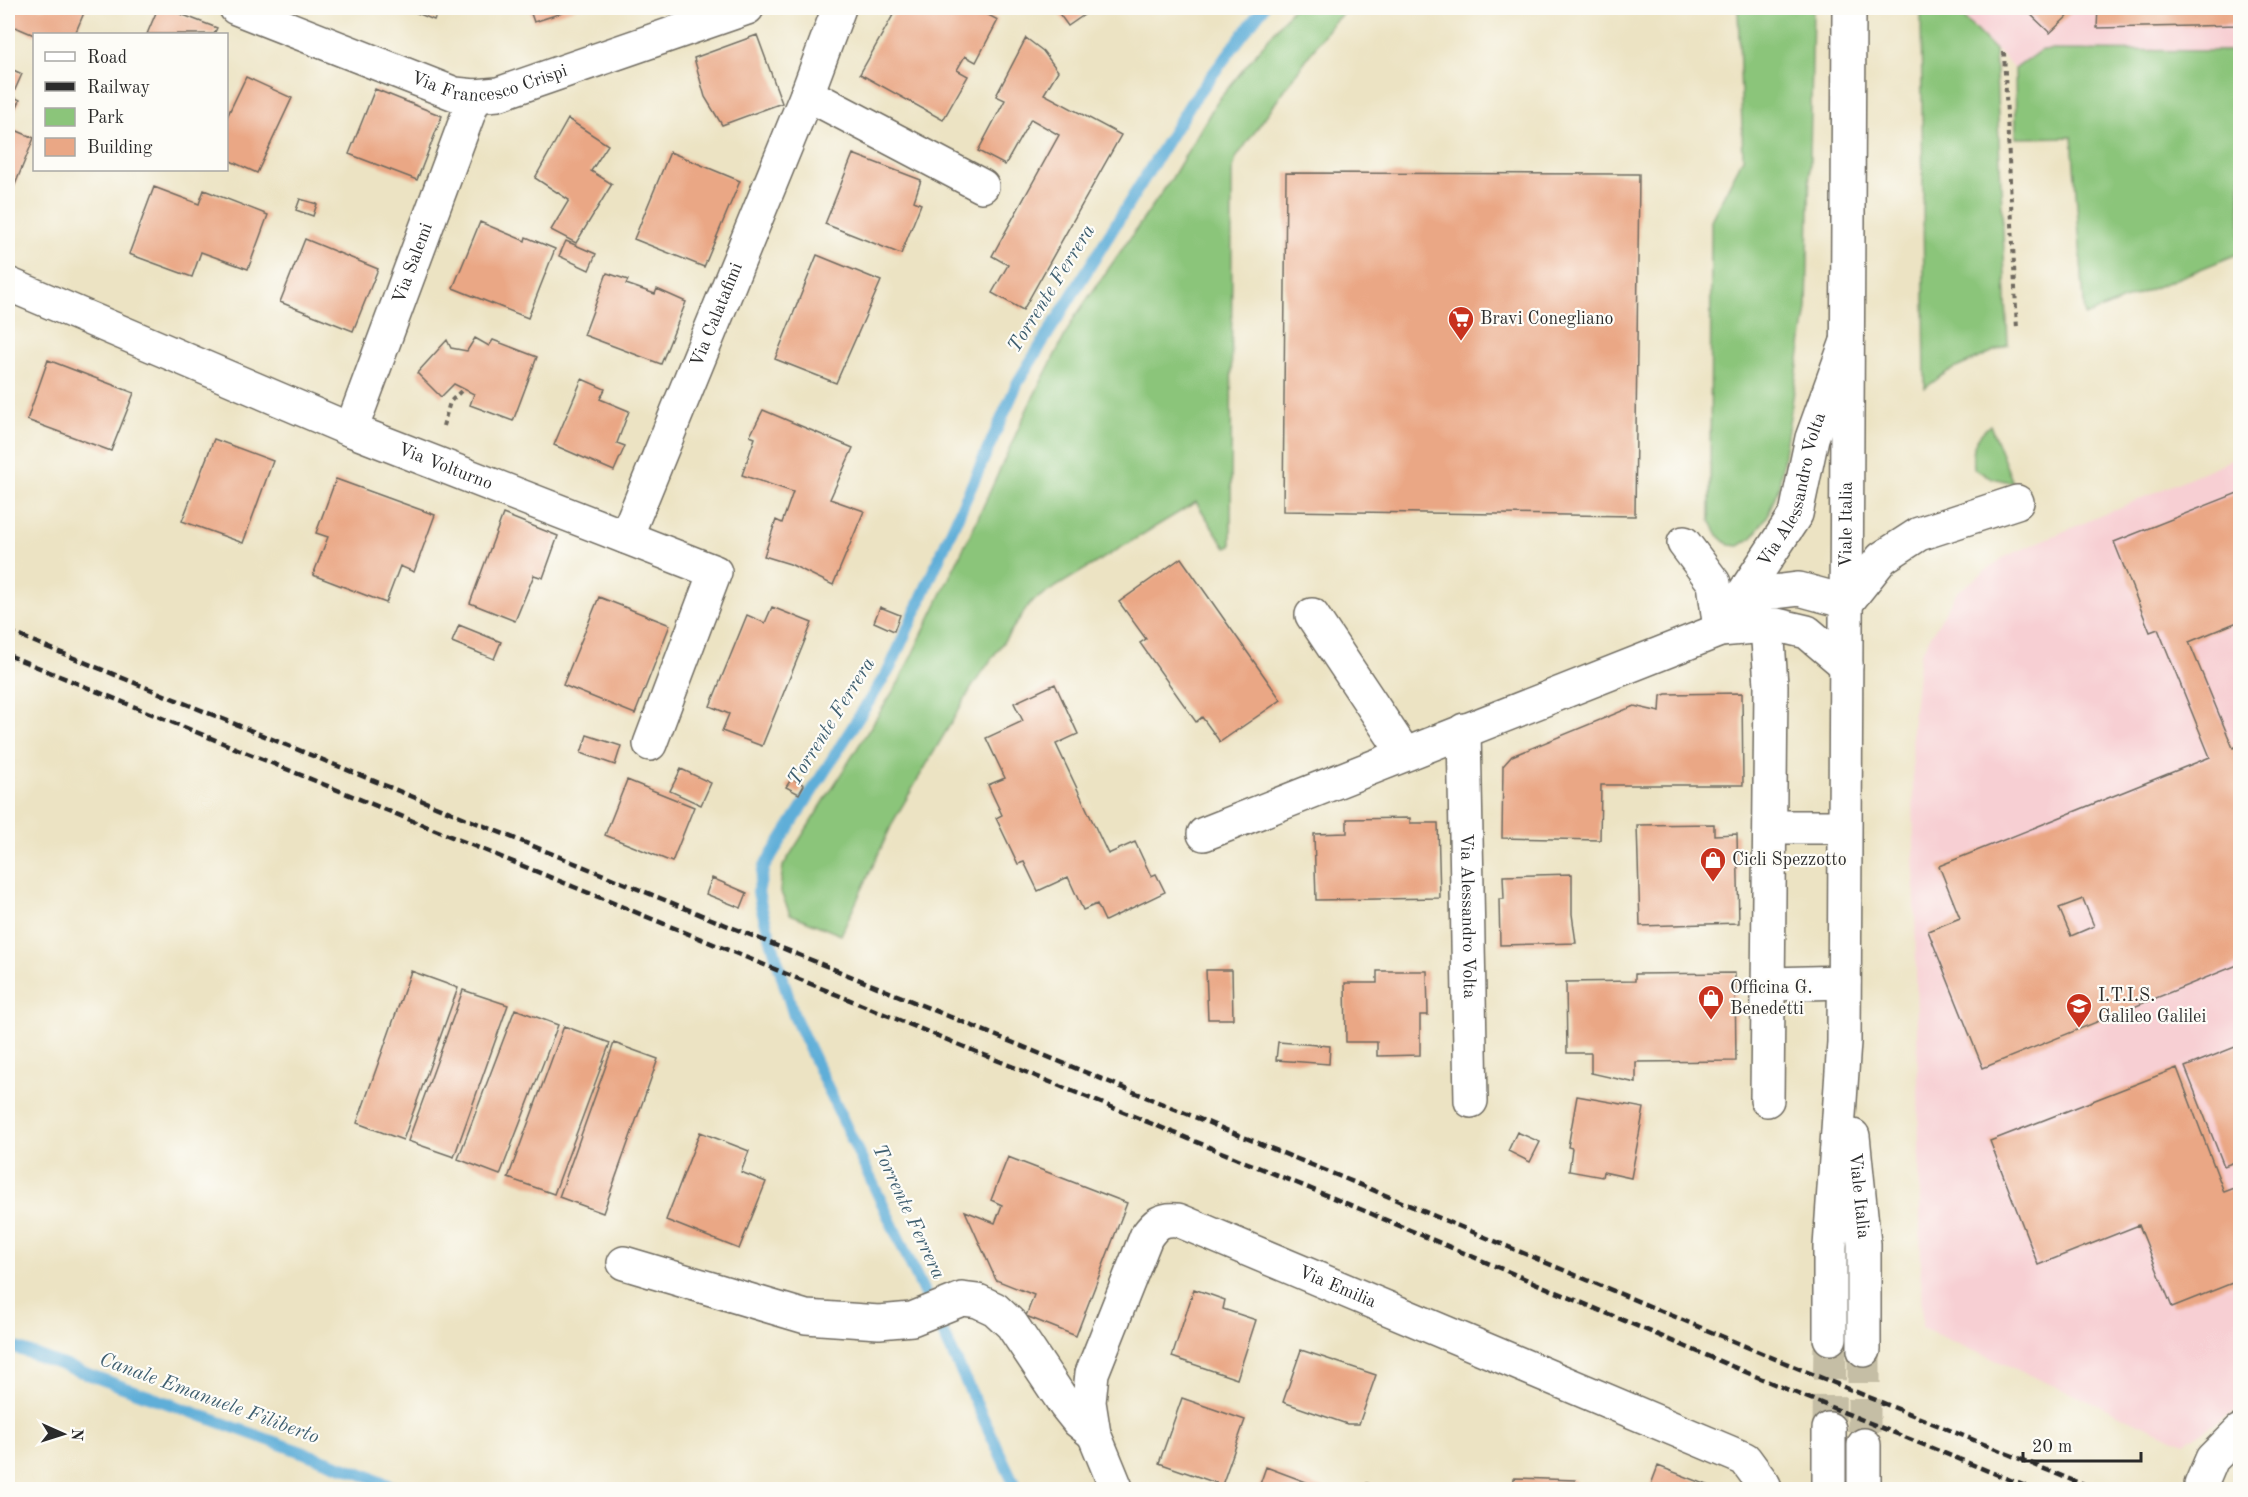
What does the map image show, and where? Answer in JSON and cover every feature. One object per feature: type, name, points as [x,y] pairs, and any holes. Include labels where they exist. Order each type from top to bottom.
[{"type":"street","name":"Via Francesco Crispi","points":[[236,8],[455,94],[475,96],[498,94],[747,8]]},
{"type":"street","name":"Via Calatafimi","points":[[626,537],[807,94],[838,8]]},
{"type":"street","name":"Viale Italia","points":[[1830,1338],[1830,1247],[1844,1042],[1849,8]]},
{"type":"street","points":[[807,94],[982,186]]},
{"type":"street","name":"Via Salemi","points":[[351,430],[475,96]]},
{"type":"street","name":"Via Volturno","points":[[8,285],[351,430],[715,572],[650,744]]},
{"type":"street","name":"Via Alessandro Volta","points":[[1720,630],[1796,514],[1812,438],[1846,342]]},
{"type":"street","points":[[1847,602],[1882,558],[1919,534],[2017,502]]},
{"type":"street","points":[[1684,543],[1714,584],[1720,630]]},
{"type":"street","name":"Via Alessandro Volta","points":[[1720,630],[1765,593],[1799,589],[1847,602]]},
{"type":"street","points":[[1312,615],[1404,753]]},
{"type":"street","points":[[1767,626],[1772,685],[1767,1100]]},
{"type":"street","name":"Via Alessandro Volta","points":[[1204,834],[1720,630],[1777,626],[1807,632],[1846,665]]},
{"type":"street","name":"Via Alessandro Volta","points":[[1464,730],[1471,1101]]},
{"type":"street","points":[[1771,827],[1845,827]]},
{"type":"street","points":[[1769,984],[1844,982]]},
{"type":"street","name":"Viale Italia","points":[[1844,1042],[1864,1244],[1864,1350]]},
{"type":"street","name":"Via Emilia","points":[[1117,1490],[1094,1434],[1089,1402],[1092,1373],[1146,1237],[1156,1224],[1168,1219],[1178,1220],[1745,1459],[1764,1485],[1764,1490]]},
{"type":"street","points":[[624,1263],[806,1317],[879,1322],[912,1319],[962,1299],[978,1301],[995,1309],[1012,1325],[1066,1406],[1078,1421],[1094,1434]]},
{"type":"street","points":[[1829,1430],[1829,1490]]},
{"type":"street","points":[[2200,1485],[2212,1459],[2241,1431]]},
{"type":"street","points":[[1864,1445],[1864,1490]]},
{"type":"path","points":[[2004,52],[2017,330]]},
{"type":"path","points":[[443,426],[450,402],[461,391]]},
{"type":"shaded area","points":[[1960,8],[2240,8],[2240,51],[2041,50],[2015,69],[1960,13]]},
{"type":"shaded area","name":"I.T.I.S. Galileo Galilei","points":[[2240,456],[2240,1408],[2184,1443],[1922,1328],[1912,729],[1920,654],[1956,593],[2004,557]]},
{"type":"green space","points":[[1293,8],[1348,8],[1330,26],[1236,158],[1232,172],[1231,546],[1226,548],[1196,502],[1031,602],[972,687],[894,820],[841,935],[790,914],[780,890],[783,866],[899,682],[1029,405],[1074,318],[1172,178],[1216,103]]},
{"type":"green space","points":[[1738,8],[1813,8],[1807,308],[1779,486],[1768,515],[1752,538],[1739,546],[1729,545],[1718,535],[1710,520],[1711,220],[1743,158]]},
{"type":"green space","points":[[1921,8],[1960,8],[1960,14],[1995,50],[2008,345],[1947,372],[1925,388]]},
{"type":"green space","points":[[2041,50],[2240,51],[2240,253],[2085,316],[2072,137],[2016,138],[2015,69]]},
{"type":"green space","points":[[1990,425],[2013,483],[1988,477],[1974,468],[1975,444]]},
{"type":"building","points":[[10,8],[86,8],[75,33],[33,35],[8,24]]},
{"type":"building","points":[[158,8],[165,8],[217,28],[214,33],[147,33]]},
{"type":"building","points":[[405,8],[439,8],[434,20]]},
{"type":"building","points":[[529,8],[577,8],[534,22]]},
{"type":"building","points":[[897,8],[975,8],[998,20],[976,62],[965,56],[957,70],[968,76],[943,120],[860,74]]},
{"type":"building","points":[[1055,8],[1094,8],[1068,26]]},
{"type":"building","points":[[2024,8],[2076,8],[2050,33]]},
{"type":"building","points":[[2098,8],[2240,8],[2240,25],[2097,28]]},
{"type":"building","points":[[757,35],[782,103],[722,125],[705,97],[694,58]]},
{"type":"building","points":[[1026,38],[1043,51],[1058,71],[1044,94],[1121,135],[1023,310],[992,293],[1008,265],[992,256],[1059,135],[1031,119],[1005,165],[978,151],[1005,100],[996,96]]},
{"type":"building","points":[[11,69],[22,74],[14,92],[8,89]]},
{"type":"building","points":[[246,77],[292,98],[257,173],[228,160],[228,115]]},
{"type":"building","points":[[375,89],[442,116],[417,180],[349,154]]},
{"type":"building","points":[[8,94],[20,100],[8,127]]},
{"type":"building","points":[[568,119],[608,145],[591,171],[612,184],[576,243],[551,230],[569,200],[535,178]]},
{"type":"building","points":[[8,127],[33,138],[33,140],[8,202]]},
{"type":"building","points":[[670,152],[740,181],[704,267],[634,239]]},
{"type":"building","points":[[853,154],[921,180],[914,201],[921,204],[901,254],[825,224]]},
{"type":"building","name":"Bravi Conegliano","points":[[1286,173],[1639,174],[1635,516],[1283,511]]},
{"type":"building","points":[[154,187],[199,204],[204,190],[268,215],[248,269],[201,252],[192,277],[129,254]]},
{"type":"building","points":[[300,199],[317,204],[313,216],[296,210]]},
{"type":"building","points":[[480,222],[525,241],[526,237],[555,249],[528,318],[453,288]]},
{"type":"building","points":[[305,239],[378,269],[353,331],[280,302]]},
{"type":"building","points":[[566,241],[596,254],[589,270],[559,256]]},
{"type":"building","points":[[817,255],[881,281],[836,383],[775,359]]},
{"type":"building","points":[[607,273],[628,280],[626,284],[655,294],[657,289],[686,302],[661,364],[584,335]]},
{"type":"building","points":[[475,338],[489,346],[493,340],[537,357],[513,421],[470,405],[474,394],[454,384],[441,397],[417,373],[447,340],[451,348],[467,351]]},
{"type":"building","points":[[48,360],[134,393],[111,451],[27,420]]},
{"type":"building","points":[[582,379],[605,389],[600,399],[629,411],[617,443],[625,446],[614,471],[554,445]]},
{"type":"building","points":[[763,410],[853,448],[830,499],[864,511],[833,585],[790,564],[764,556],[776,520],[782,523],[793,492],[742,475],[755,438],[750,436]]},
{"type":"building","points":[[214,439],[273,461],[243,543],[182,521]]},
{"type":"building","points":[[336,479],[435,515],[414,572],[400,566],[386,603],[313,575],[328,537],[316,533]]},
{"type":"building","points":[[2240,492],[2240,621],[2189,642],[2233,748],[2240,745],[2240,964],[1983,1068],[1928,931],[1960,918],[1939,866],[2210,757],[2158,629],[2150,632],[2114,542]],"holes":[[[2083,899],[2094,926],[2071,936],[2059,908]]]},
{"type":"building","points":[[503,514],[558,536],[543,578],[534,575],[515,621],[470,603]]},
{"type":"building","points":[[1181,558],[1281,700],[1220,742],[1202,717],[1196,722],[1140,643],[1146,639],[1119,602]]},
{"type":"building","points":[[599,597],[670,625],[635,714],[563,685]]},
{"type":"building","points":[[772,607],[812,623],[762,746],[722,731],[729,714],[710,706],[747,615],[765,623]]},
{"type":"building","points":[[880,607],[900,615],[894,631],[874,622]]},
{"type":"building","points":[[459,625],[501,642],[494,659],[452,642]]},
{"type":"building","points":[[1055,684],[1078,734],[1056,744],[1108,854],[1135,842],[1151,876],[1156,874],[1165,892],[1105,921],[1097,904],[1083,910],[1068,877],[1038,891],[1024,862],[1018,864],[996,818],[1002,815],[988,785],[1005,778],[986,738],[1023,721],[1014,703]]},
{"type":"building","points":[[1742,693],[1743,785],[1601,785],[1600,840],[1502,838],[1503,766],[1512,756],[1634,706],[1660,712],[1661,696],[1666,694]]},
{"type":"building","points":[[587,735],[621,746],[615,765],[581,753]]},
{"type":"building","points":[[681,769],[711,783],[701,805],[670,791]]},
{"type":"building","points":[[792,778],[804,785],[799,794],[786,787]]},
{"type":"building","points":[[627,780],[694,807],[672,862],[605,835]]},
{"type":"building","points":[[1410,818],[1410,823],[1438,823],[1440,898],[1316,900],[1314,834],[1347,833],[1347,819]]},
{"type":"building","points":[[1714,824],[1714,835],[1737,834],[1739,923],[1640,926],[1637,825]]},
{"type":"building","points":[[1572,874],[1572,914],[1576,943],[1500,945],[1499,899],[1504,899],[1503,876]]},
{"type":"building","points":[[712,878],[747,893],[741,908],[706,894]]},
{"type":"building","points":[[1206,970],[1232,970],[1233,1019],[1208,1019]]},
{"type":"building","points":[[411,971],[458,988],[403,1140],[357,1123]]},
{"type":"building","points":[[1377,971],[1427,971],[1428,1015],[1420,1015],[1420,1055],[1377,1056],[1377,1042],[1346,1042],[1345,983],[1377,983]]},
{"type":"building","points":[[1735,973],[1736,1061],[1636,1062],[1636,1083],[1591,1073],[1591,1053],[1567,1053],[1566,982],[1635,981],[1635,974]]},
{"type":"building","points":[[463,990],[508,1005],[454,1157],[408,1141]]},
{"type":"building","points":[[515,1009],[558,1025],[500,1175],[458,1159]]},
{"type":"building","points":[[564,1026],[610,1043],[554,1194],[508,1178]]},
{"type":"building","points":[[1278,1042],[1330,1046],[1329,1064],[1276,1060]]},
{"type":"building","points":[[614,1043],[658,1059],[603,1213],[559,1197]]},
{"type":"building","points":[[2240,1045],[2240,1160],[2224,1166],[2185,1067]]},
{"type":"building","points":[[2177,1068],[2224,1192],[2240,1186],[2240,1280],[2172,1307],[2139,1225],[2038,1265],[1990,1141]]},
{"type":"building","points":[[1577,1096],[1644,1108],[1631,1178],[1603,1172],[1602,1177],[1569,1171],[1572,1148],[1568,1147]]},
{"type":"building","points":[[700,1132],[749,1151],[741,1172],[766,1182],[739,1249],[666,1220]]},
{"type":"building","points":[[1517,1132],[1540,1142],[1530,1162],[1508,1151]]},
{"type":"building","points":[[1008,1157],[1127,1203],[1076,1336],[1026,1316],[1034,1295],[996,1280],[965,1211],[995,1223],[1002,1205],[991,1200]]},
{"type":"building","points":[[1194,1289],[1225,1300],[1223,1309],[1256,1320],[1237,1379],[1172,1357]]},
{"type":"building","points":[[1301,1350],[1376,1375],[1359,1424],[1347,1424],[1283,1402]]},
{"type":"building","points":[[1182,1398],[1245,1420],[1222,1485],[1159,1463]]},
{"type":"building","points":[[1658,1466],[1718,1489],[1718,1490],[1649,1490]]},
{"type":"building","points":[[1266,1467],[1325,1489],[1325,1490],[1258,1490]]},
{"type":"building","points":[[1514,1478],[1575,1480],[1574,1490],[1513,1490]]},
{"type":"building","points":[[1367,1483],[1386,1489],[1386,1490],[1366,1490]]},
{"type":"waterway","name":"Torrente Ferrera","points":[[1017,1490],[794,1016],[758,892],[764,867],[890,668],[1018,382],[1191,103],[1263,8]]},
{"type":"waterway","name":"Canale Emanuele Filiberto","points":[[8,1345],[373,1478],[398,1490]]},
{"type":"tunnel","points":[[1829,1429],[1830,1338]]},
{"type":"tunnel","points":[[1864,1350],[1864,1445]]},
{"type":"railway","points":[[8,631],[1368,1188],[2096,1490]]},
{"type":"railway","points":[[8,655],[1360,1209],[1774,1384],[2035,1490]]},
{"type":"place","name":"Bravi Conegliano","points":[[1461,342]]},
{"type":"place","name":"Cicli Spezzotto","points":[[1713,883]]},
{"type":"place","name":"Officina G. Benedetti","points":[[1711,1021]]},
{"type":"place","name":"I.T.I.S. Galileo Galilei","points":[[2079,1029]]}]
